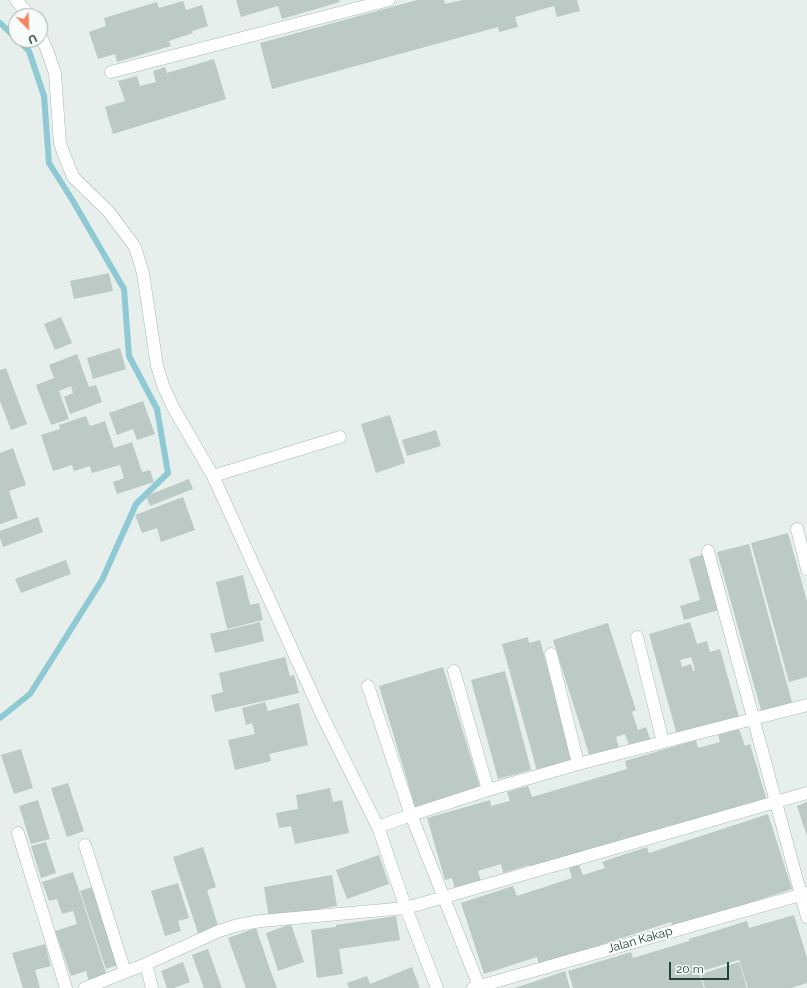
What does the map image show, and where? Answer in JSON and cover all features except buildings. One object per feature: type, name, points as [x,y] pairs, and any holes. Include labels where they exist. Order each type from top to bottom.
[{"type":"street","points":[[16,0],[23,8]]},
{"type":"street","points":[[111,72],[389,0]]},
{"type":"street","points":[[46,48],[55,73],[60,144],[73,177],[109,212],[135,247],[143,274],[157,366],[164,388],[174,409],[213,476],[322,715],[378,827],[406,908],[437,988]]},
{"type":"street","points":[[213,476],[340,437]]},
{"type":"street","points":[[797,529],[807,569]]},
{"type":"street","points":[[708,551],[776,802],[804,893],[807,917]]},
{"type":"street","points":[[637,637],[662,742]]},
{"type":"street","points":[[551,654],[578,764]]},
{"type":"street","points":[[454,671],[488,790]]},
{"type":"street","points":[[368,686],[411,815],[444,898],[476,987]]},
{"type":"street","points":[[378,827],[488,790],[578,764],[807,705]]},
{"type":"street","points":[[85,988],[146,964],[219,931],[238,925],[261,921],[406,908],[807,793]]},
{"type":"street","points":[[18,833],[66,988]]},
{"type":"street","points":[[85,845],[126,972]]},
{"type":"street","name":"Jalan Kakap","points":[[476,987],[804,893]]},
{"type":"street","points":[[146,964],[152,988]]},
{"type":"waterway","points":[[0,23],[8,30]]},
{"type":"waterway","points":[[0,718],[30,694],[102,580],[136,504],[168,473],[157,409],[129,356],[124,289],[49,163],[44,96],[29,51],[26,48]]}]
